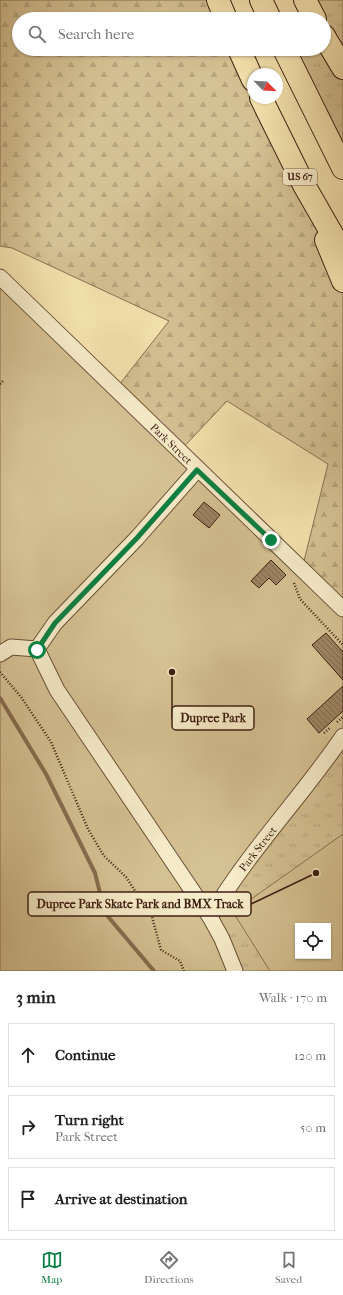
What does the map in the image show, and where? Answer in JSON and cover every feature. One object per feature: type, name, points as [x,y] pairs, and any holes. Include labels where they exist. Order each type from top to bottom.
[{"type":"highway","points":[[218,0],[223,12]]},
{"type":"highway","points":[[262,0],[267,12]]},
{"type":"highway","points":[[305,0],[311,12]]},
{"type":"highway","points":[[331,48],[343,68]]},
{"type":"highway","points":[[242,56],[248,68]]},
{"type":"highway","points":[[287,56],[343,168]]},
{"type":"highway","name":"US 67","points":[[264,104],[304,185],[343,253]]},
{"type":"highway","points":[[304,185],[343,281]]},
{"type":"lane","name":"Park Street","points":[[0,277],[197,470],[343,609]]},
{"type":"lane","points":[[37,650],[55,623],[137,538],[197,470]]},
{"type":"lane","points":[[0,654],[11,647],[37,650]]},
{"type":"lane","points":[[37,650],[57,690],[210,917],[222,939],[235,971]]},
{"type":"lane","name":"Park Street","points":[[210,917],[226,890],[298,798],[343,736]]},
{"type":"path","points":[[0,384],[3,381]]},
{"type":"path","points":[[293,578],[300,599],[343,645]]},
{"type":"path","points":[[0,672],[21,697],[51,742],[88,829],[104,856],[126,877],[152,917],[161,950],[180,961],[184,971]]},
{"type":"green space","points":[[0,0],[218,0],[223,12],[12,12],[12,56],[242,56],[248,68],[247,104],[256,104],[343,281],[343,609],[302,569],[328,464],[227,401],[179,452],[115,390],[169,321],[12,248],[0,246]]},
{"type":"green space","points":[[307,0],[343,0],[343,67],[331,45],[331,12],[313,12]]},
{"type":"green space","points":[[287,56],[331,56],[343,68],[343,168]]},
{"type":"green space","points":[[0,277],[343,609],[343,736],[210,917],[235,971],[0,971]]},
{"type":"green space","points":[[343,736],[343,971],[235,971],[210,917]]},
{"type":"green space","points":[[343,834],[343,971],[270,971],[233,912]]},
{"type":"building","points":[[204,502],[220,515],[209,528],[193,515]]},
{"type":"building","points":[[271,560],[286,575],[276,585],[269,578],[259,588],[251,581]]},
{"type":"building","points":[[326,633],[343,652],[343,680],[312,645]]},
{"type":"building","points":[[343,686],[343,711],[319,733],[307,719]]},
{"type":"waterway","points":[[0,698],[46,774],[95,873],[105,913],[154,971]]},
{"type":"place","name":"Dupree Park","points":[[172,672]]},
{"type":"place","name":"Dupree Park Skate Park and BMX Track","points":[[316,873]]},
{"type":"route","points":[[37,650],[55,623],[77,602],[137,538],[197,470],[271,540]]}]
